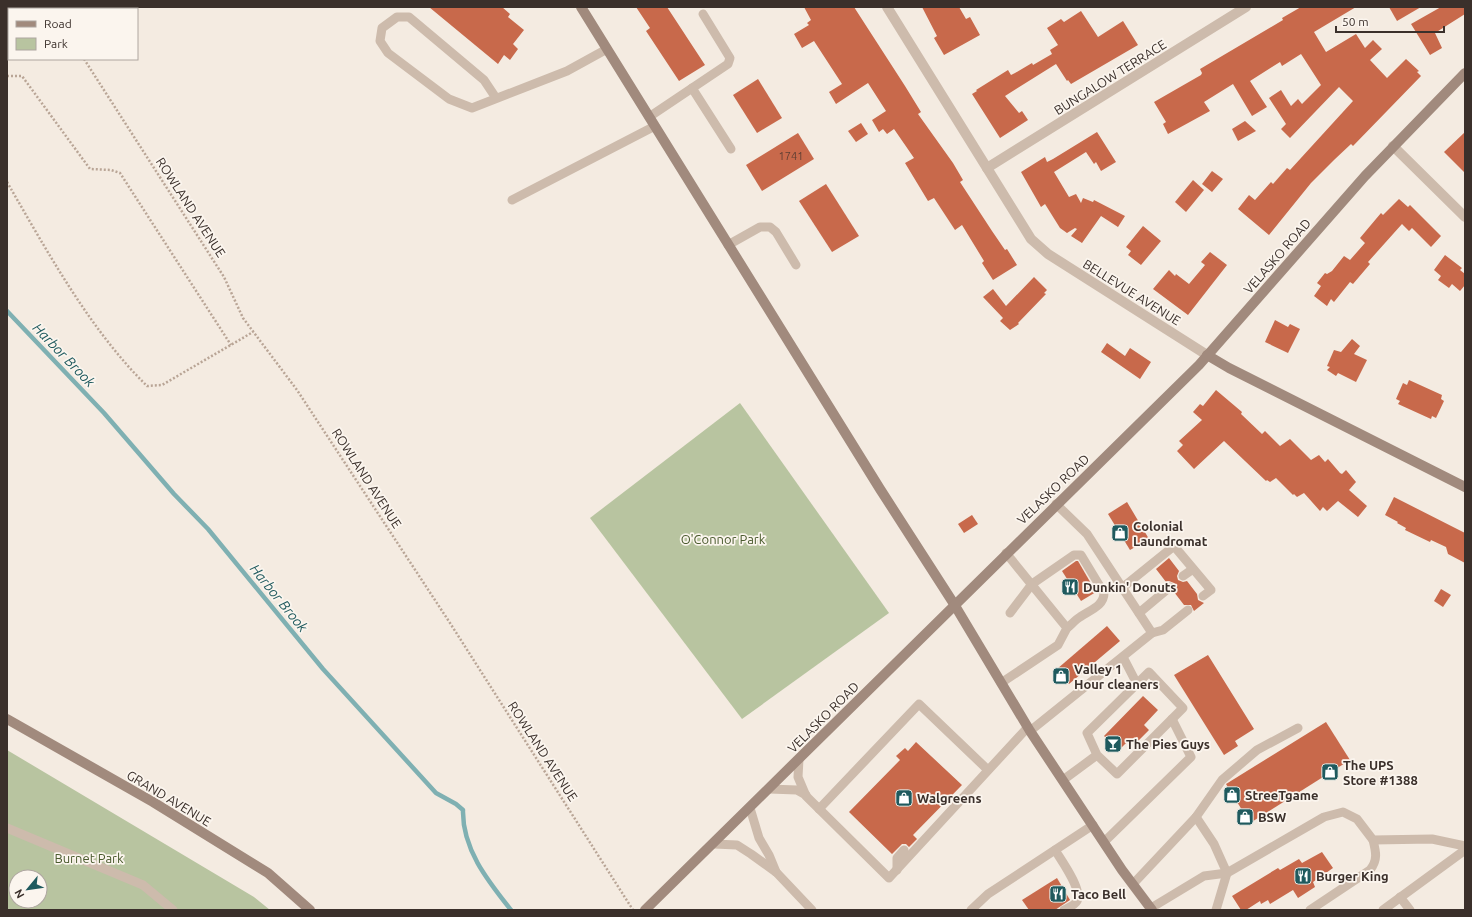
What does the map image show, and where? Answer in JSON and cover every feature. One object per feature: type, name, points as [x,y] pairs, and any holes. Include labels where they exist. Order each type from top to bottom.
[{"type":"street","points":[[581,7],[728,245],[954,604],[1029,729],[1092,825],[1152,909]]},
{"type":"street","name":"BELLEVUE AVENUE","points":[[887,7],[1031,239],[1048,254],[1229,368],[1465,487]]},
{"type":"street","name":"BUNGALOW TERRACE","points":[[987,168],[1246,7]]},
{"type":"street","name":"VELASKO ROAD","points":[[645,910],[714,844],[954,604],[1207,355],[1365,176],[1465,73]]},
{"type":"street","points":[[1393,146],[1465,217]]},
{"type":"street","name":"GRAND AVENUE","points":[[7,719],[153,802],[268,873],[310,910]]},
{"type":"lane","points":[[512,200],[652,122],[692,88],[728,64],[730,58],[703,14]]},
{"type":"lane","points":[[496,98],[484,80],[409,17],[397,17],[382,28],[380,41],[388,53],[449,99],[472,108],[567,71],[607,49]]},
{"type":"lane","points":[[692,88],[731,149]]},
{"type":"lane","points":[[728,245],[760,227],[770,227],[776,232],[796,264]]},
{"type":"lane","points":[[1056,504],[1087,534],[1152,633]]},
{"type":"lane","points":[[1122,588],[1174,546],[1211,590],[1203,596]]},
{"type":"lane","points":[[1006,553],[1068,628]]},
{"type":"lane","points":[[1001,683],[1058,645],[1068,628],[1078,618],[1099,605],[1104,599],[1104,593],[1081,555],[1074,555],[1032,584],[1010,613]]},
{"type":"lane","points":[[1184,576],[1193,569]]},
{"type":"lane","points":[[1139,613],[1170,587]]},
{"type":"lane","points":[[769,789],[797,790],[806,796],[889,878],[988,770],[1029,729],[1152,633],[1163,630],[1188,610]]},
{"type":"lane","points":[[1123,657],[1137,684]]},
{"type":"lane","points":[[1149,672],[1182,708],[1172,719],[1117,774],[1097,755],[1087,733],[1149,672]]},
{"type":"lane","points":[[819,809],[919,704],[988,770]]},
{"type":"lane","points":[[1104,842],[1191,756],[1172,719]]},
{"type":"lane","points":[[1133,884],[1196,817],[1222,780],[1257,750],[1298,728]]},
{"type":"lane","points":[[1063,780],[1097,755]]},
{"type":"lane","points":[[799,759],[798,777],[806,796]]},
{"type":"lane","points":[[750,808],[759,838],[769,855],[776,872]]},
{"type":"lane","points":[[1152,909],[1204,876],[1227,873],[1324,817],[1343,812],[1357,819],[1373,840],[1376,853],[1376,863],[1370,870],[1310,910]]},
{"type":"lane","points":[[1196,817],[1214,844],[1227,873],[1216,910]]},
{"type":"lane","points":[[971,910],[988,894],[1092,825]]},
{"type":"lane","points":[[7,828],[143,885],[173,910]]},
{"type":"lane","points":[[916,838],[932,832]]},
{"type":"lane","points":[[1373,840],[1432,839],[1465,846]]},
{"type":"lane","points":[[714,844],[737,845],[776,872],[812,910]]},
{"type":"lane","points":[[897,870],[897,858],[904,850]]},
{"type":"lane","points":[[1055,850],[1079,895],[1077,901],[1064,910]]},
{"type":"lane","points":[[1383,910],[1465,850]]},
{"type":"lane","points":[[1400,897],[1410,910]]},
{"type":"path","name":"ROWLAND AVENUE","points":[[85,60],[224,277],[243,318],[297,390],[315,417],[450,623],[633,910]]},
{"type":"path","points":[[7,76],[22,76],[90,169],[111,170],[120,173],[231,345]]},
{"type":"path","points":[[7,182],[89,317],[132,372],[147,386],[162,385],[253,332]]},
{"type":"green space","name":"O'Connor Park","points":[[740,403],[889,613],[742,719],[590,518]]},
{"type":"green space","name":"Burnet Park","points":[[7,750],[254,897],[270,910],[7,910]]},
{"type":"building","points":[[429,7],[502,7],[510,14],[508,17],[524,30],[513,44],[518,49],[510,60],[504,55],[498,64]]},
{"type":"building","points":[[636,7],[667,7],[705,65],[679,81],[646,31],[650,28]]},
{"type":"building","points":[[804,7],[854,7],[921,112],[918,114],[953,163],[963,180],[960,182],[1005,250],[1007,249],[1017,265],[993,280],[982,263],[984,261],[962,225],[955,230],[934,198],[928,201],[905,163],[914,158],[894,129],[887,134],[883,129],[879,132],[872,120],[886,111],[868,83],[836,104],[829,92],[842,84],[814,41],[802,48],[794,34],[809,25],[807,23],[811,20]]},
{"type":"building","points":[[922,7],[959,7],[966,19],[970,17],[980,35],[944,55],[934,38],[937,36]]},
{"type":"building","points":[[1301,7],[1356,7],[1314,32],[1326,52],[1356,34],[1365,48],[1373,40],[1382,49],[1370,60],[1387,78],[1406,59],[1419,71],[1417,72],[1421,76],[1353,146],[1351,144],[1311,183],[1269,235],[1238,209],[1249,195],[1255,200],[1271,182],[1273,184],[1287,168],[1290,170],[1353,101],[1339,87],[1290,138],[1281,129],[1286,124],[1269,98],[1281,90],[1291,106],[1298,99],[1302,104],[1321,85],[1301,54],[1282,66],[1280,62],[1250,81],[1267,107],[1252,116],[1233,84],[1204,102],[1210,111],[1168,134],[1163,124],[1166,122],[1154,102],[1201,75],[1202,73],[1200,69],[1283,20],[1282,18]]},
{"type":"building","points":[[1389,7],[1421,7],[1397,21]]},
{"type":"building","points":[[1441,7],[1465,7],[1465,14],[1435,33],[1442,48],[1430,55],[1411,24]]},
{"type":"building","points":[[1081,11],[1098,37],[1123,21],[1138,45],[1071,84],[1068,80],[1067,81],[1056,64],[1005,96],[1019,113],[1022,111],[1028,120],[1000,138],[972,94],[1008,70],[1011,75],[1052,54],[1050,50],[1058,45],[1047,28],[1061,19],[1064,22]]},
{"type":"building","points":[[758,79],[782,118],[757,133],[733,95]]},
{"type":"building","points":[[1245,121],[1256,131],[1238,141],[1232,129]]},
{"type":"building","points":[[861,123],[868,134],[856,142],[848,131]]},
{"type":"building","points":[[1097,132],[1116,162],[1101,171],[1096,162],[1094,164],[1086,152],[1054,172],[1069,197],[1076,194],[1081,203],[1083,198],[1093,202],[1094,200],[1125,216],[1118,227],[1101,216],[1082,243],[1071,236],[1077,229],[1075,228],[1067,233],[1060,228],[1045,204],[1041,207],[1021,172],[1045,157],[1047,162],[1053,159]]},
{"type":"building","points":[[1465,132],[1465,173],[1444,152]]},
{"type":"building","points":[[798,133],[814,159],[762,191],[746,165]]},
{"type":"building","points":[[1212,171],[1223,179],[1212,192],[1202,184]]},
{"type":"building","points":[[1193,180],[1204,190],[1186,212],[1175,202]]},
{"type":"building","points":[[826,184],[859,236],[832,252],[799,201]]},
{"type":"building","points":[[1399,199],[1408,207],[1410,205],[1441,236],[1431,247],[1412,228],[1409,231],[1402,224],[1368,262],[1370,264],[1353,284],[1350,282],[1334,302],[1331,299],[1327,306],[1314,296],[1321,286],[1317,283],[1325,273],[1327,274],[1332,271],[1344,256],[1350,260],[1365,243],[1360,238],[1381,213],[1383,215]]},
{"type":"building","points":[[1143,226],[1161,241],[1141,265],[1128,255],[1131,251],[1126,247]]},
{"type":"building","points":[[1210,252],[1227,265],[1188,315],[1153,289],[1169,270],[1175,276],[1176,274],[1189,284],[1205,265],[1201,262]]},
{"type":"building","points":[[1445,255],[1462,268],[1460,270],[1465,274],[1465,285],[1460,291],[1452,284],[1449,288],[1438,280],[1441,276],[1434,270]]},
{"type":"building","points":[[1034,277],[1047,290],[1044,293],[1046,294],[1018,323],[1019,324],[1010,330],[1000,321],[1003,318],[983,297],[993,289],[1006,306]]},
{"type":"building","points":[[1275,320],[1288,327],[1290,324],[1300,329],[1288,353],[1265,342]]},
{"type":"building","points":[[1352,339],[1360,346],[1354,354],[1367,360],[1356,382],[1338,373],[1336,376],[1327,370],[1330,367],[1327,366],[1334,350],[1341,352]]},
{"type":"building","points":[[1107,343],[1125,356],[1130,348],[1151,362],[1140,379],[1101,352]]},
{"type":"building","points":[[1409,380],[1442,395],[1441,399],[1444,401],[1436,418],[1432,416],[1431,419],[1398,404],[1400,401],[1396,399],[1403,383],[1407,385]]},
{"type":"building","points":[[1216,390],[1242,412],[1241,414],[1262,434],[1265,431],[1280,446],[1290,439],[1311,460],[1319,455],[1325,462],[1328,459],[1340,473],[1342,474],[1346,470],[1356,482],[1349,490],[1367,506],[1358,517],[1338,501],[1327,511],[1323,507],[1320,511],[1304,493],[1297,497],[1294,494],[1293,495],[1276,478],[1270,482],[1267,480],[1266,481],[1224,441],[1194,469],[1177,451],[1183,445],[1179,441],[1202,420],[1193,412],[1200,404],[1203,406]]},
{"type":"building","points":[[1394,497],[1465,533],[1465,563],[1448,554],[1446,547],[1431,540],[1430,542],[1405,530],[1406,528],[1397,523],[1398,522],[1385,515]]},
{"type":"building","points":[[1127,502],[1149,539],[1130,550],[1108,514]]},
{"type":"building","points":[[972,515],[978,524],[964,533],[958,524]]},
{"type":"building","points":[[1169,558],[1179,571],[1177,576],[1178,580],[1183,582],[1187,581],[1197,594],[1198,600],[1204,603],[1194,611],[1191,605],[1184,605],[1174,592],[1176,586],[1174,583],[1169,581],[1166,582],[1156,569]]},
{"type":"building","points":[[1078,561],[1096,592],[1081,601],[1062,571]]},
{"type":"building","points":[[1441,589],[1451,595],[1443,607],[1434,601]]},
{"type":"building","points":[[1107,626],[1120,641],[1069,684],[1057,669]]},
{"type":"building","points":[[1208,655],[1254,729],[1235,741],[1238,746],[1224,755],[1174,675]]},
{"type":"building","points":[[1143,696],[1158,710],[1144,725],[1149,730],[1135,744],[1130,739],[1119,750],[1104,736]]},
{"type":"building","points":[[1326,722],[1350,760],[1250,823],[1226,784]]},
{"type":"building","points":[[916,742],[962,785],[913,835],[917,839],[909,847],[906,844],[902,844],[892,854],[849,812],[900,760],[896,756],[905,748],[908,751]]},
{"type":"building","points":[[1322,852],[1333,868],[1313,882],[1315,887],[1298,898],[1293,890],[1270,904],[1268,900],[1261,904],[1260,901],[1246,910],[1241,910],[1232,896],[1278,868],[1280,870],[1299,859],[1302,863]]},
{"type":"building","points":[[1057,878],[1070,900],[1055,910],[1029,910],[1022,900]]},
{"type":"waterway","name":"Harbor Brook","points":[[7,311],[104,413],[174,494],[208,529],[323,669],[436,793],[456,804],[463,810],[467,838],[478,864],[485,876],[511,910]]},
{"type":"place","name":"Colonial Laundromat","points":[[1120,533]]},
{"type":"place","name":"Dunkin' Donuts","points":[[1070,587]]},
{"type":"place","name":"Valley 1 Hour cleaners","points":[[1061,676]]},
{"type":"place","name":"The Pies Guys","points":[[1113,744]]},
{"type":"place","name":"The UPS Store #1388","points":[[1330,772]]},
{"type":"place","name":"StreeTgame","points":[[1232,795]]},
{"type":"place","name":"Walgreens","points":[[904,798]]},
{"type":"place","name":"BSW","points":[[1245,817]]},
{"type":"place","name":"Burger King","points":[[1303,876]]},
{"type":"place","name":"Taco Bell","points":[[1058,894]]}]
